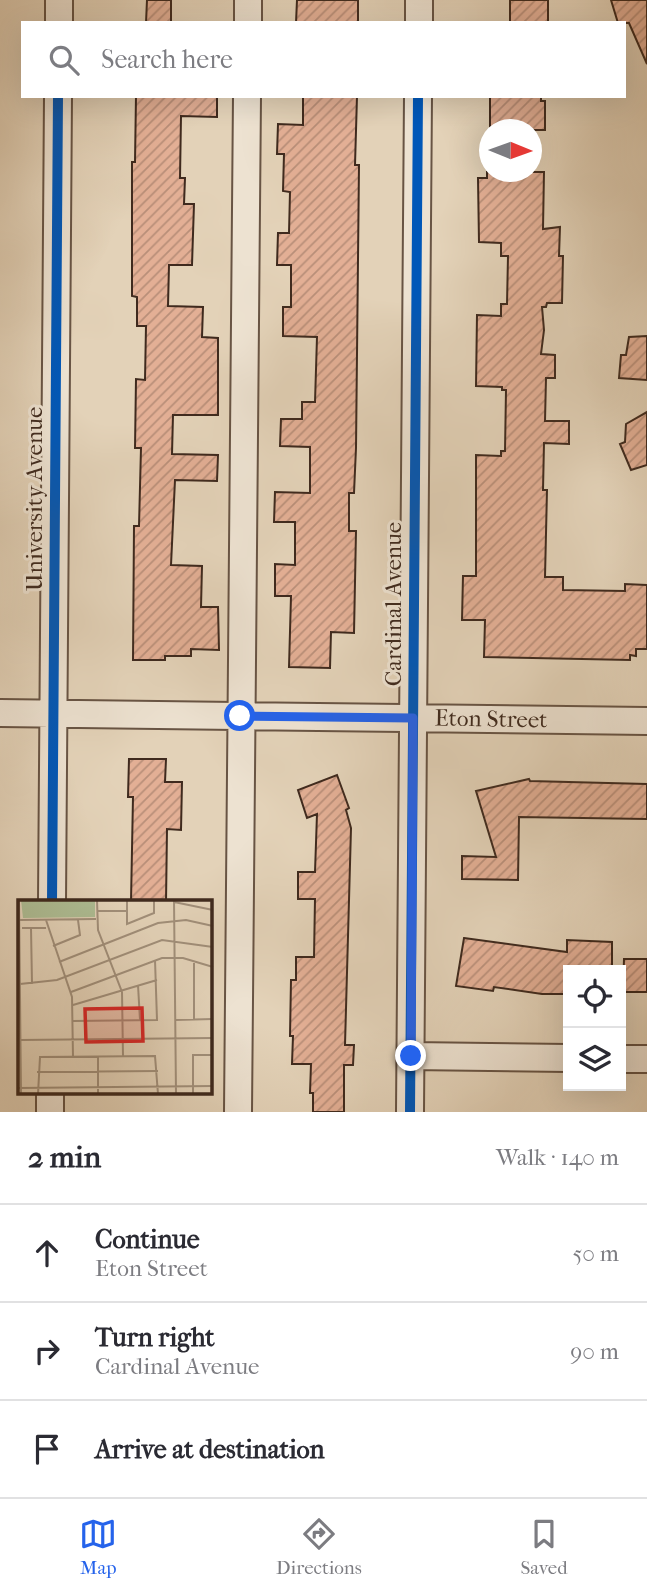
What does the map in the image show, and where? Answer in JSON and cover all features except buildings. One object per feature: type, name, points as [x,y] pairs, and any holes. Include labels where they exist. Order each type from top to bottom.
[{"type":"street","points":[[59,0],[59,21]]},
{"type":"street","points":[[248,0],[248,21]]},
{"type":"street","points":[[419,0],[419,21]]},
{"type":"street","name":"University Avenue","points":[[52,900],[58,98]]},
{"type":"street","points":[[238,1112],[247,98]]},
{"type":"street","name":"Cardinal Avenue","points":[[410,1112],[418,98]]},
{"type":"street","name":"Eton Street","points":[[0,713],[647,721]]},
{"type":"street","points":[[411,1056],[563,1058]]},
{"type":"street","points":[[626,1059],[647,1059]]},
{"type":"street","points":[[50,1094],[50,1112]]},
{"type":"cycle path","points":[[52,900],[58,98]]},
{"type":"cycle path","points":[[410,1112],[418,98]]},
{"type":"route","points":[[240,716],[413,718],[411,1056]]}]
